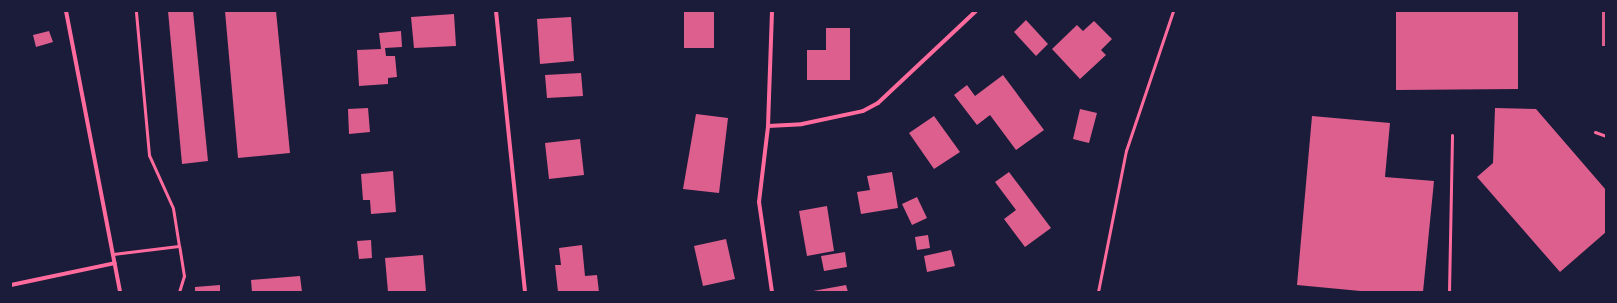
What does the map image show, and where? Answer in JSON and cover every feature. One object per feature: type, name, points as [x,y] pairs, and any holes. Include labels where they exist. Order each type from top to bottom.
[{"type":"street","points":[[66,11],[120,292]]},
{"type":"street","points":[[496,11],[525,292]]},
{"type":"street","points":[[772,11],[768,126],[759,202],[772,292]]},
{"type":"street","points":[[768,126],[802,124],[863,111],[878,103],[976,11]]},
{"type":"street","points":[[11,285],[115,263]]},
{"type":"lane","points":[[136,11],[149,155],[173,208],[184,276],[178,292]]},
{"type":"lane","points":[[1596,132],[1606,136]]},
{"type":"lane","points":[[1449,292],[1452,135]]},
{"type":"lane","points":[[113,254],[179,246]]},
{"type":"path","points":[[1098,292],[1126,151],[1173,11]]},
{"type":"building","points":[[168,11],[193,11],[208,161],[182,164]]},
{"type":"building","points":[[225,11],[276,11],[290,153],[238,158]]},
{"type":"building","points":[[684,11],[714,11],[714,48],[684,48]]},
{"type":"building","points":[[1396,11],[1518,11],[1518,89],[1396,90]]},
{"type":"building","points":[[1602,11],[1606,11],[1606,46],[1602,46]]},
{"type":"building","points":[[454,14],[456,46],[414,48],[411,17]]},
{"type":"building","points":[[571,17],[574,61],[540,64],[537,19]]},
{"type":"building","points":[[1026,20],[1048,44],[1036,56],[1014,32]]},
{"type":"building","points":[[1094,21],[1112,39],[1101,50],[1106,55],[1080,79],[1052,49],[1077,25],[1083,31]]},
{"type":"building","points":[[826,28],[850,28],[850,80],[807,80],[807,50],[826,50]]},
{"type":"building","points":[[49,31],[53,42],[36,47],[33,35]]},
{"type":"building","points":[[401,31],[402,47],[385,48],[386,56],[395,56],[397,77],[388,78],[388,84],[359,86],[357,50],[381,49],[379,33]]},
{"type":"building","points":[[581,73],[583,96],[547,98],[545,75]]},
{"type":"building","points":[[1003,75],[1044,130],[1016,150],[990,115],[977,125],[954,95],[967,85],[975,96]]},
{"type":"building","points":[[368,108],[370,132],[349,134],[348,109]]},
{"type":"building","points":[[1495,108],[1536,109],[1606,190],[1606,232],[1560,272],[1477,177],[1493,163]]},
{"type":"building","points":[[1080,109],[1097,113],[1089,143],[1073,139]]},
{"type":"building","points":[[696,114],[728,118],[719,193],[683,189]]},
{"type":"building","points":[[934,116],[960,152],[934,169],[909,133]]},
{"type":"building","points":[[1312,116],[1390,123],[1385,177],[1434,181],[1423,292],[1371,292],[1297,285]]},
{"type":"building","points":[[580,139],[584,175],[549,179],[545,143]]},
{"type":"building","points":[[393,171],[396,212],[371,214],[370,200],[363,200],[361,174]]},
{"type":"building","points":[[892,172],[898,208],[861,214],[857,192],[870,190],[867,176]]},
{"type":"building","points":[[1009,172],[1051,228],[1025,247],[1004,219],[1016,210],[995,182]]},
{"type":"building","points":[[917,197],[927,218],[912,225],[902,204]]},
{"type":"building","points":[[827,206],[834,251],[807,256],[799,211]]},
{"type":"building","points":[[928,235],[930,248],[917,250],[915,237]]},
{"type":"building","points":[[726,239],[735,279],[703,286],[694,246]]},
{"type":"building","points":[[371,240],[372,258],[359,259],[357,241]]},
{"type":"building","points":[[582,245],[585,276],[597,275],[599,292],[558,292],[555,265],[561,265],[559,248]]},
{"type":"building","points":[[951,250],[955,266],[927,272],[924,256]]},
{"type":"building","points":[[845,252],[847,267],[824,271],[821,256]]},
{"type":"building","points":[[423,255],[426,292],[388,292],[385,258]]},
{"type":"building","points":[[300,276],[302,292],[252,292],[251,280]]},
{"type":"building","points":[[220,285],[220,292],[195,292],[195,287]]},
{"type":"building","points":[[846,285],[848,292],[813,292],[813,291]]}]
